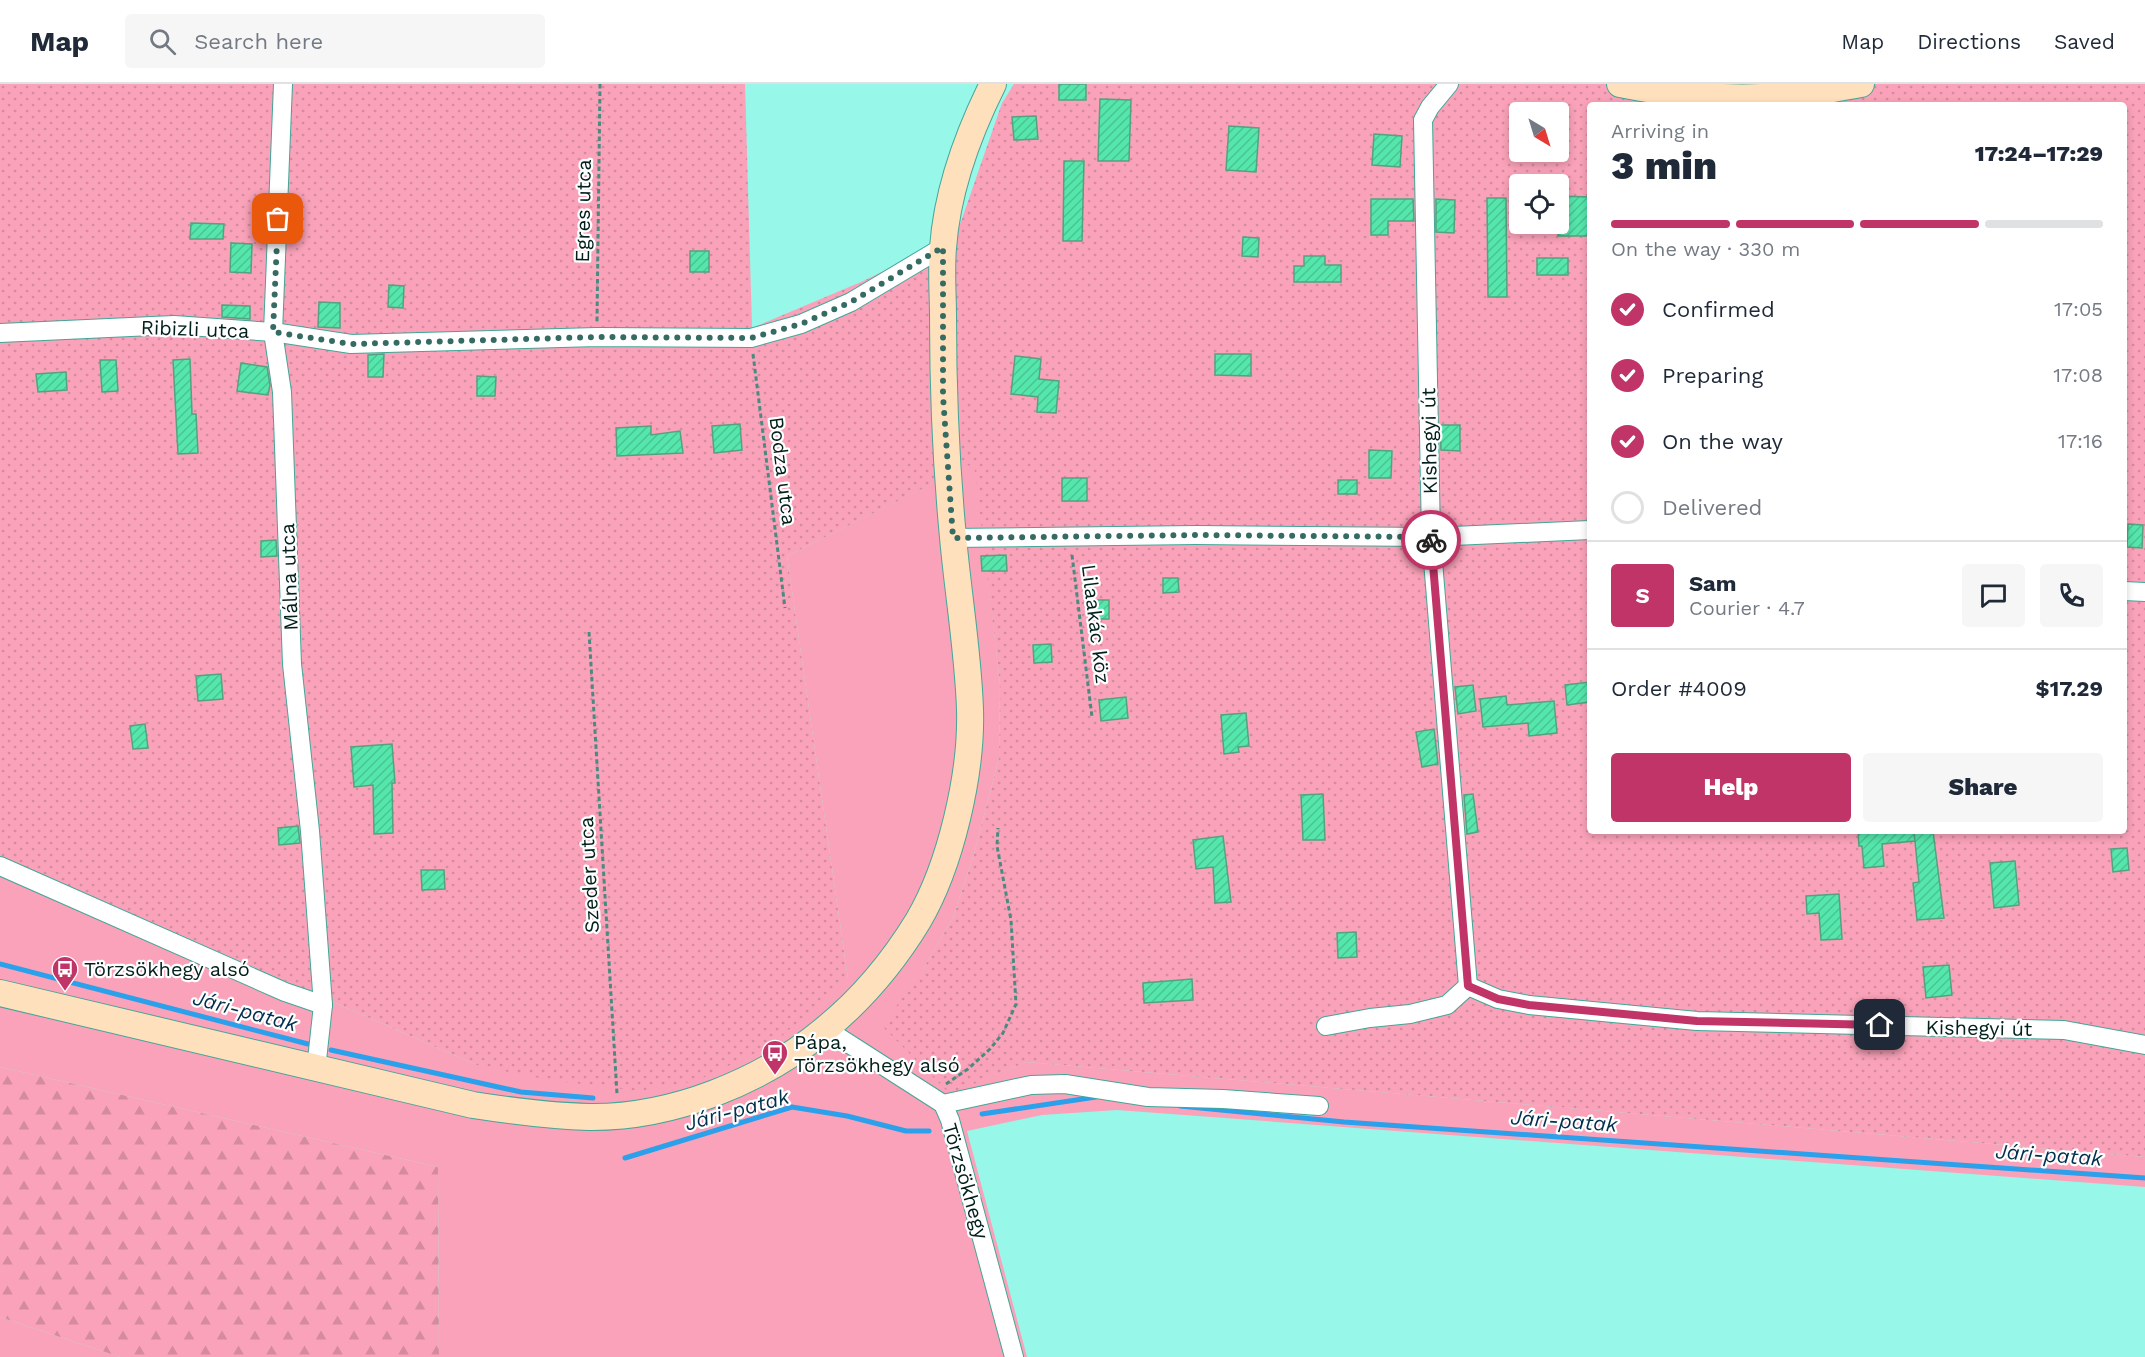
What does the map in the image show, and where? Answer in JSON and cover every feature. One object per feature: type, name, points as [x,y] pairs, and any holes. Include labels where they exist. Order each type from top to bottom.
[{"type":"main road","points":[[0,993],[473,1105],[592,1117],[618,1116],[664,1109],[733,1086],[786,1059],[826,1029],[865,992],[919,920],[941,868],[953,832],[962,792],[968,758],[970,712],[953,538],[943,396],[943,247],[957,176],[980,110],[993,84]]},
{"type":"main road","points":[[1620,84],[1668,93],[1759,97],[1810,93],[1861,84]]},
{"type":"street","name":"Málna utca","points":[[283,84],[273,332],[282,392],[292,664],[310,831],[323,1005],[316,1069]]},
{"type":"street","name":"Kishegyi út","points":[[1449,84],[1430,107],[1423,120],[1431,537],[1468,986],[1498,999],[1529,1005],[1697,1021],[2064,1030],[2145,1045]]},
{"type":"street","name":"Ribizli utca","points":[[0,333],[174,325],[273,332],[351,344],[597,337],[751,338],[801,324],[851,302],[943,247]]},
{"type":"street","points":[[953,538],[1431,537],[1587,530]]},
{"type":"street","points":[[2127,591],[2145,592]]},
{"type":"street","points":[[0,866],[285,992],[323,1005]]},
{"type":"street","points":[[1326,1026],[1410,1014],[1447,1005],[1468,986]]},
{"type":"street","points":[[826,1029],[936,1100],[1031,1085],[1065,1084],[1149,1097],[1223,1099],[1319,1106]]},
{"type":"street","name":"Törzsökhegy","points":[[936,1100],[950,1120],[1014,1357]]},
{"type":"path","name":"Egres utca","points":[[597,337],[600,84]]},
{"type":"path","name":"Bodza utca","points":[[751,338],[785,608]]},
{"type":"path","name":"Lilaakác köz","points":[[1070,536],[1092,717]]},
{"type":"path","name":"Szeder utca","points":[[589,632],[618,1116]]},
{"type":"path","points":[[936,1100],[990,1050],[1003,1033],[1016,1004],[1011,920],[997,846],[998,828]]},
{"type":"green space","points":[[0,84],[745,84],[752,328],[861,282],[956,236],[1002,103],[1014,84],[1738,84],[1784,91],[1805,84],[2145,84],[2145,1157],[1026,1062],[950,1094],[882,1026],[923,969],[953,918],[974,854],[999,758],[1000,684],[974,463],[787,556],[848,979],[769,1047],[696,1081],[639,1091],[549,1080],[479,1066],[0,856]]},
{"type":"green space","points":[[975,462],[1000,684],[999,758],[974,854],[953,918],[923,969],[950,1093],[1026,1062],[2145,1157],[2145,1187],[1117,1110],[1042,1115],[967,1131],[1027,1357],[439,1357],[438,1167],[0,1067],[0,856],[479,1066],[848,979],[787,556]]},
{"type":"green space","points":[[0,1067],[438,1167],[439,1357],[120,1357],[0,1317]]},
{"type":"green space","points":[[0,1317],[120,1357],[0,1357]]},
{"type":"building","points":[[1059,84],[1086,84],[1086,100],[1059,100]]},
{"type":"building","points":[[1100,99],[1131,100],[1129,161],[1098,161]]},
{"type":"building","points":[[1036,116],[1038,139],[1014,140],[1012,117]]},
{"type":"building","points":[[1229,126],[1259,128],[1256,172],[1226,170]]},
{"type":"building","points":[[1374,134],[1402,136],[1400,167],[1372,165]]},
{"type":"building","points":[[1064,161],[1084,161],[1082,241],[1063,241]]},
{"type":"building","points":[[1569,196],[1587,197],[1587,236],[1558,236],[1558,234],[1569,234]]},
{"type":"building","points":[[1487,198],[1506,198],[1507,297],[1488,297]]},
{"type":"building","points":[[1371,199],[1413,199],[1414,221],[1388,221],[1388,235],[1371,235]]},
{"type":"building","points":[[1436,199],[1455,200],[1454,233],[1436,232]]},
{"type":"building","points":[[191,223],[224,224],[223,239],[190,239]]},
{"type":"building","points":[[1243,237],[1259,238],[1258,257],[1242,256]]},
{"type":"building","points":[[231,243],[252,244],[251,273],[230,272]]},
{"type":"building","points":[[690,251],[709,251],[709,272],[690,272]]},
{"type":"building","points":[[1304,256],[1325,256],[1325,265],[1341,265],[1341,282],[1294,282],[1294,266],[1304,266]]},
{"type":"building","points":[[1537,258],[1568,258],[1568,275],[1537,275]]},
{"type":"building","points":[[389,285],[404,286],[403,308],[388,307]]},
{"type":"building","points":[[319,302],[340,303],[340,328],[318,327]]},
{"type":"building","points":[[222,305],[250,306],[250,319],[222,317]]},
{"type":"building","points":[[384,354],[383,377],[368,377],[368,355]]},
{"type":"building","points":[[1215,354],[1251,354],[1251,376],[1215,375]]},
{"type":"building","points":[[1015,356],[1041,359],[1039,379],[1059,381],[1056,413],[1037,412],[1038,397],[1011,394]]},
{"type":"building","points":[[190,359],[192,414],[196,414],[198,453],[178,454],[173,360]]},
{"type":"building","points":[[100,360],[116,360],[118,391],[102,392]]},
{"type":"building","points":[[241,363],[267,367],[270,385],[268,395],[237,391]]},
{"type":"building","points":[[66,372],[67,390],[38,392],[36,374]]},
{"type":"building","points":[[477,376],[496,377],[495,396],[477,396]]},
{"type":"building","points":[[740,424],[742,450],[714,453],[712,426]]},
{"type":"building","points":[[1440,425],[1460,425],[1460,451],[1441,450]]},
{"type":"building","points":[[651,426],[651,435],[680,431],[683,453],[617,456],[616,428]]},
{"type":"building","points":[[1369,450],[1392,451],[1391,478],[1369,478]]},
{"type":"building","points":[[1062,478],[1087,478],[1087,501],[1062,501]]},
{"type":"building","points":[[1338,480],[1357,480],[1357,494],[1338,494]]},
{"type":"building","points":[[2128,524],[2143,525],[2142,548],[2127,547]]},
{"type":"building","points":[[276,540],[277,556],[261,557],[261,541]]},
{"type":"building","points":[[1006,555],[1007,571],[982,571],[981,556]]},
{"type":"building","points":[[1163,578],[1178,578],[1179,592],[1163,593]]},
{"type":"building","points":[[1088,600],[1109,600],[1109,619],[1088,619]]},
{"type":"building","points":[[1051,644],[1052,662],[1034,663],[1033,645]]},
{"type":"building","points":[[221,674],[223,699],[198,701],[196,676]]},
{"type":"building","points":[[1587,682],[1587,702],[1567,705],[1565,685]]},
{"type":"building","points":[[1473,685],[1476,711],[1458,714],[1455,687]]},
{"type":"building","points":[[1506,696],[1507,705],[1554,701],[1557,733],[1529,736],[1528,723],[1483,727],[1480,699]]},
{"type":"building","points":[[1126,697],[1128,718],[1101,721],[1099,700]]},
{"type":"building","points":[[1246,713],[1249,746],[1238,747],[1239,752],[1224,754],[1221,715]]},
{"type":"building","points":[[145,724],[148,748],[133,749],[130,726]]},
{"type":"building","points":[[1434,729],[1438,764],[1422,767],[1416,732]]},
{"type":"building","points":[[392,744],[395,783],[392,783],[393,833],[374,834],[373,785],[354,787],[351,747]]},
{"type":"building","points":[[1323,794],[1325,840],[1303,840],[1301,795]]},
{"type":"building","points":[[1473,794],[1478,832],[1467,834],[1464,795]]},
{"type":"building","points":[[298,826],[300,843],[279,845],[278,828]]},
{"type":"building","points":[[1858,834],[1914,834],[1915,841],[1882,844],[1884,866],[1864,868],[1862,846],[1859,846]]},
{"type":"building","points":[[1914,834],[1933,834],[1944,918],[1917,920],[1913,883],[1919,882]]},
{"type":"building","points":[[1223,836],[1231,902],[1215,903],[1213,867],[1196,869],[1193,840]]},
{"type":"building","points":[[2127,848],[2129,870],[2113,872],[2111,849]]},
{"type":"building","points":[[2015,861],[2019,905],[1994,908],[1990,863]]},
{"type":"building","points":[[421,870],[444,870],[445,889],[422,890]]},
{"type":"building","points":[[1839,894],[1842,939],[1821,940],[1819,913],[1807,914],[1806,896]]},
{"type":"building","points":[[1356,932],[1357,957],[1338,958],[1337,933]]},
{"type":"building","points":[[1949,965],[1952,995],[1926,998],[1923,967]]},
{"type":"building","points":[[1192,979],[1193,1000],[1144,1003],[1143,983]]},
{"type":"waterway","name":"Jári-patak","points":[[0,964],[308,1044]]},
{"type":"waterway","name":"Jári-patak","points":[[331,1050],[521,1092],[593,1098]]},
{"type":"waterway","name":"Jári-patak","points":[[982,1114],[1096,1097]]},
{"type":"waterway","name":"Jári-patak","points":[[1180,1106],[1344,1122],[2145,1178]]},
{"type":"waterway","name":"Jári-patak","points":[[625,1158],[792,1107],[847,1116],[906,1131],[929,1131]]},
{"type":"way so far","points":[[278,219],[273,332],[351,344],[597,337],[751,338],[801,324],[851,302],[943,247],[943,396],[953,538],[1196,535],[1431,537],[1431,540]]},
{"type":"place","name":"Törzsökhegy alsó","points":[[65,992]]},
{"type":"place","name":"Pápa, Törzsökhegy alsó","points":[[775,1076]]},
{"type":"route","points":[[1431,540],[1468,986],[1498,999],[1529,1005],[1697,1021],[1880,1025]]}]
